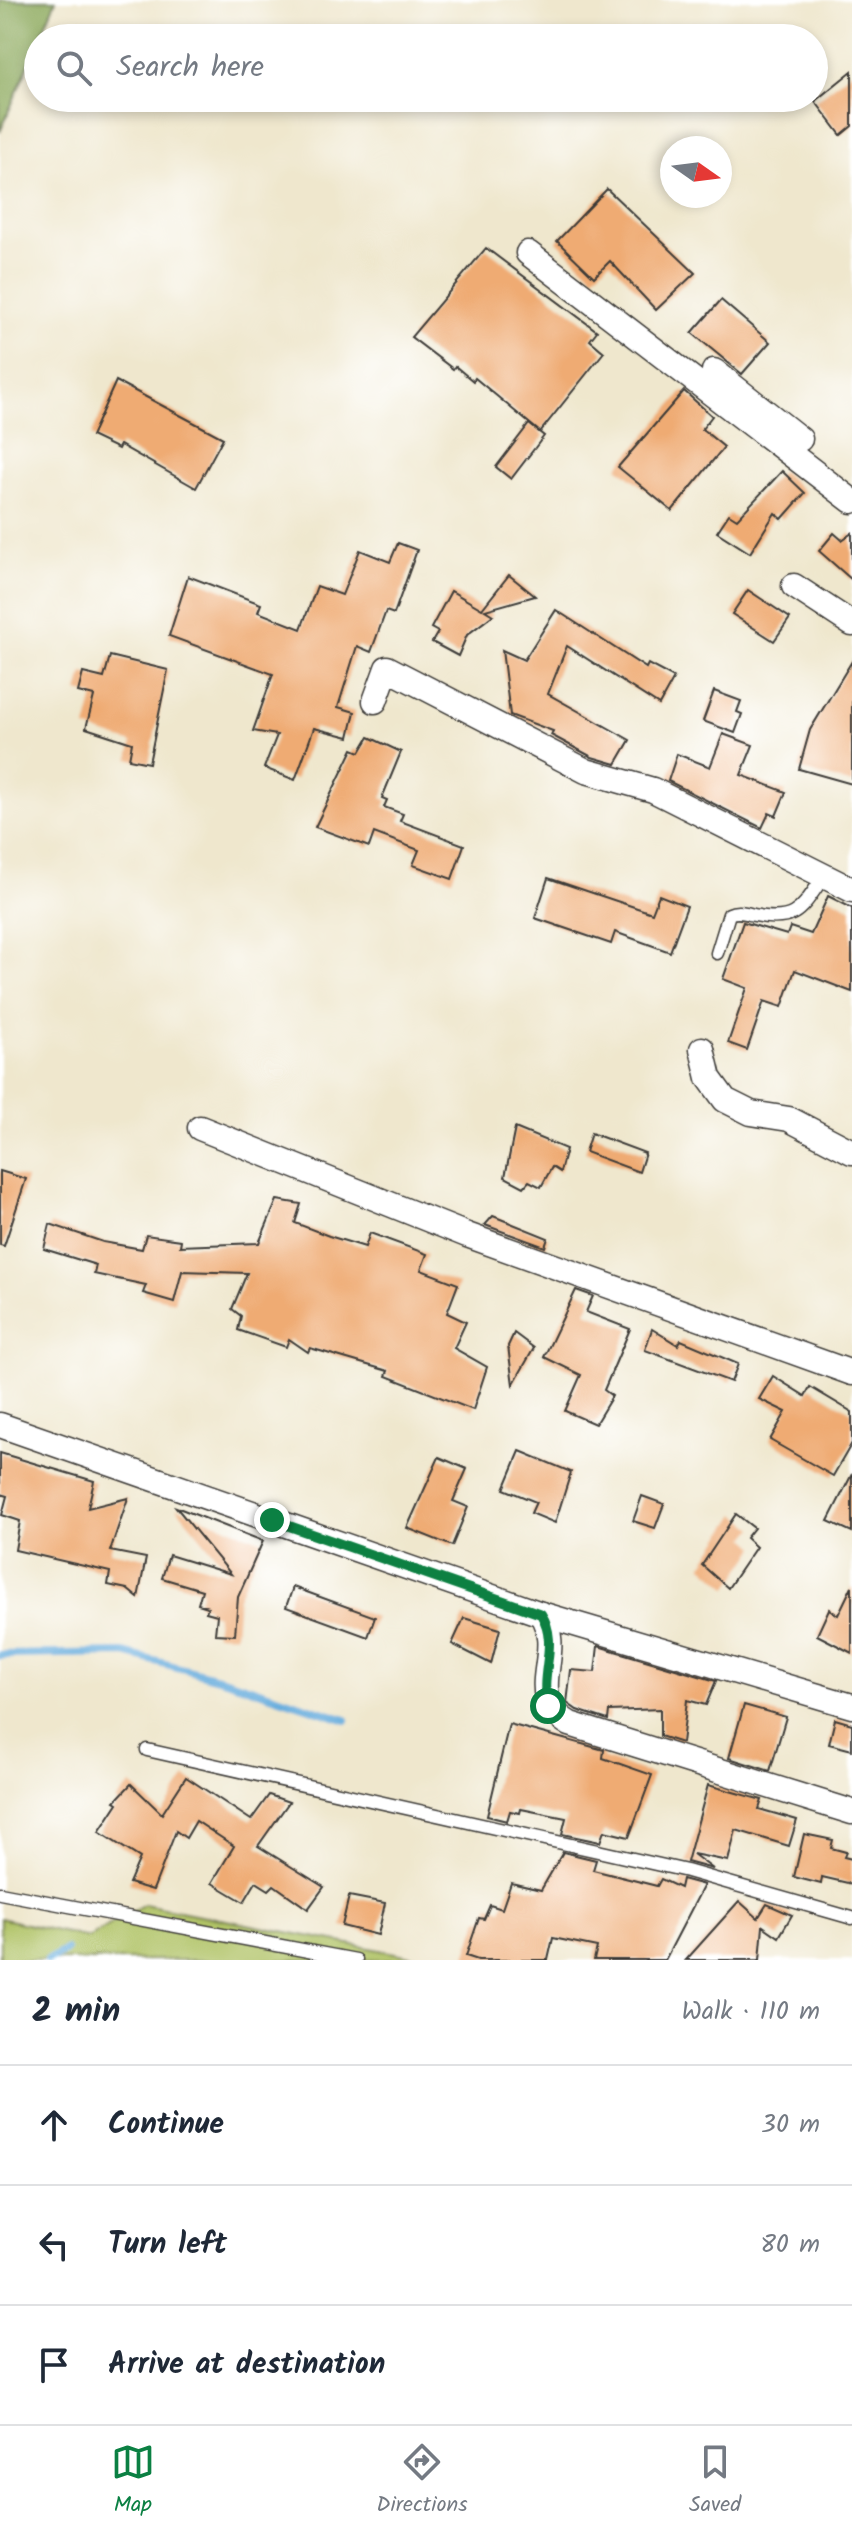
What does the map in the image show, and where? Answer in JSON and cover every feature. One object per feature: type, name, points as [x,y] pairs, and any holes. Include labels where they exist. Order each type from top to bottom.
[{"type":"street","points":[[528,253],[852,501]]},
{"type":"street","points":[[714,371],[852,480]]},
{"type":"street","points":[[794,586],[852,624]]},
{"type":"street","points":[[375,701],[387,668],[586,771],[653,790],[852,890]]},
{"type":"street","points":[[702,1049],[709,1078],[725,1100],[751,1113],[789,1119],[852,1152]]},
{"type":"street","points":[[200,1128],[467,1235],[852,1373]]},
{"type":"street","points":[[0,1425],[541,1614],[852,1706]]},
{"type":"street","points":[[541,1614],[550,1628],[551,1644],[544,1695],[556,1716],[570,1724],[852,1812]]},
{"type":"lane","points":[[717,953],[729,914],[737,912],[777,921],[799,910],[824,876]]},
{"type":"lane","points":[[147,1750],[687,1871],[852,1918]]},
{"type":"lane","points":[[0,1893],[356,1960]]},
{"type":"green space","points":[[0,0],[56,0],[46,24],[24,24],[24,75],[0,132]]},
{"type":"green space","points":[[144,1904],[431,1960],[0,1960],[0,1918],[88,1938]]},
{"type":"building","points":[[852,71],[852,126],[841,135],[823,112],[828,112],[828,90]]},
{"type":"building","points":[[607,189],[695,273],[656,310],[610,261],[594,277],[557,241]]},
{"type":"building","points":[[486,248],[597,331],[590,340],[604,352],[540,432],[475,378],[473,381],[455,366],[453,369],[411,337]]},
{"type":"building","points":[[721,300],[770,342],[742,374],[692,333]]},
{"type":"building","points":[[116,381],[223,438],[196,488],[120,445],[118,449],[91,436]]},
{"type":"building","points":[[684,391],[712,416],[702,429],[724,447],[672,511],[618,467]]},
{"type":"building","points":[[529,424],[544,436],[511,479],[496,467]]},
{"type":"building","points":[[782,471],[805,493],[782,519],[775,513],[750,553],[717,532],[729,514],[737,519]]},
{"type":"building","points":[[834,533],[842,540],[852,533],[852,580],[819,551]]},
{"type":"building","points":[[398,543],[417,550],[394,614],[386,611],[371,652],[357,646],[338,707],[355,712],[349,737],[314,728],[295,780],[264,768],[277,735],[253,731],[273,674],[169,636],[188,576],[261,604],[258,612],[301,629],[317,586],[342,595],[360,550],[390,562]]},
{"type":"building","points":[[509,575],[535,596],[485,610],[493,615],[467,635],[458,656],[432,642],[438,632],[431,628],[451,591],[482,609]]},
{"type":"building","points":[[748,590],[790,618],[774,641],[732,614]]},
{"type":"building","points":[[556,610],[646,668],[648,664],[674,678],[659,705],[567,646],[548,694],[630,740],[616,764],[592,757],[551,735],[553,731],[510,715],[502,650],[524,660]]},
{"type":"building","points":[[110,656],[168,670],[149,763],[129,759],[132,743],[86,728],[94,696],[78,692],[83,673],[104,678]]},
{"type":"building","points":[[852,661],[852,784],[799,769],[810,730]]},
{"type":"building","points":[[714,691],[741,701],[737,712],[742,714],[735,733],[703,721]]},
{"type":"building","points":[[723,734],[753,745],[741,775],[786,792],[776,816],[769,813],[762,828],[668,781],[677,754],[710,767]]},
{"type":"building","points":[[369,737],[401,752],[382,798],[387,800],[384,807],[403,814],[400,821],[464,845],[452,879],[413,865],[419,850],[374,833],[369,847],[315,827],[353,749],[360,752]]},
{"type":"building","points":[[548,878],[652,913],[659,895],[687,906],[670,952],[615,932],[611,944],[535,918]]},
{"type":"building","points":[[828,896],[852,908],[852,992],[795,970],[782,1007],[764,1001],[747,1050],[728,1043],[747,988],[723,979],[743,922],[787,935],[790,927],[811,934]]},
{"type":"building","points":[[515,1128],[566,1149],[560,1172],[552,1167],[541,1187],[529,1181],[524,1187],[505,1177]]},
{"type":"building","points":[[591,1133],[645,1153],[639,1172],[585,1152]]},
{"type":"building","points":[[0,1171],[26,1179],[4,1246],[0,1245]]},
{"type":"building","points":[[277,1200],[301,1204],[295,1223],[329,1236],[365,1247],[370,1233],[427,1254],[421,1270],[458,1284],[447,1313],[466,1322],[454,1348],[487,1367],[473,1410],[386,1376],[388,1371],[310,1348],[308,1352],[289,1339],[286,1347],[238,1330],[241,1316],[232,1309],[247,1273],[182,1271],[174,1302],[143,1293],[146,1285],[94,1274],[96,1265],[44,1249],[50,1224],[103,1242],[142,1249],[146,1235],[181,1240],[180,1246],[259,1243]]},
{"type":"building","points":[[493,1216],[548,1238],[545,1247],[485,1225]]},
{"type":"building","points":[[576,1290],[593,1296],[586,1312],[630,1329],[604,1390],[612,1396],[595,1424],[565,1411],[581,1375],[544,1357]]},
{"type":"building","points":[[652,1329],[678,1345],[681,1340],[738,1364],[731,1382],[645,1350]]},
{"type":"building","points":[[514,1333],[534,1348],[513,1385],[508,1346]]},
{"type":"building","points":[[773,1376],[805,1396],[810,1387],[852,1412],[852,1443],[833,1476],[770,1440],[786,1412],[759,1399]]},
{"type":"building","points":[[520,1451],[571,1472],[555,1523],[531,1513],[536,1502],[504,1489]]},
{"type":"building","points":[[0,1453],[94,1481],[88,1508],[128,1498],[110,1551],[146,1558],[138,1598],[127,1589],[108,1585],[110,1572],[15,1550],[20,1521],[2,1515],[7,1496],[0,1494]]},
{"type":"building","points":[[439,1457],[467,1469],[453,1501],[468,1507],[452,1546],[407,1528]]},
{"type":"building","points":[[852,1474],[852,1532],[828,1521]]},
{"type":"building","points":[[642,1496],[664,1504],[655,1528],[633,1521]]},
{"type":"building","points":[[176,1507],[263,1541],[238,1597],[235,1635],[215,1634],[217,1615],[206,1612],[208,1607],[198,1604],[202,1590],[162,1578],[169,1555],[231,1574]]},
{"type":"building","points":[[736,1514],[754,1528],[746,1538],[756,1547],[728,1588],[702,1565]]},
{"type":"building","points":[[852,1586],[852,1653],[817,1635],[829,1609],[838,1615]]},
{"type":"building","points":[[293,1587],[375,1617],[368,1637],[286,1607]]},
{"type":"building","points":[[464,1618],[500,1629],[491,1664],[452,1644]]},
{"type":"building","points":[[598,1646],[716,1681],[706,1705],[687,1700],[682,1743],[660,1736],[660,1709],[609,1711],[608,1720],[577,1710],[567,1703],[571,1670],[595,1672]]},
{"type":"building","points":[[744,1705],[786,1717],[770,1771],[729,1758]]},
{"type":"building","points":[[835,1719],[852,1724],[852,1750],[829,1744]]},
{"type":"building","points":[[509,1724],[604,1750],[603,1758],[652,1775],[629,1837],[604,1831],[600,1842],[562,1834],[566,1818],[521,1809],[520,1813],[510,1811],[507,1821],[487,1816]]},
{"type":"building","points":[[186,1777],[251,1820],[269,1795],[289,1802],[258,1846],[324,1887],[308,1909],[274,1885],[269,1890],[256,1882],[244,1902],[212,1883],[234,1846],[196,1821],[186,1838],[176,1831],[153,1890],[129,1883],[140,1858],[99,1832],[118,1803],[115,1801],[131,1784],[162,1814]]},
{"type":"building","points":[[708,1785],[762,1800],[759,1809],[797,1820],[789,1846],[736,1830],[728,1861],[693,1854],[713,1869],[687,1862]]},
{"type":"building","points":[[804,1834],[833,1840],[831,1848],[846,1852],[844,1857],[852,1859],[852,1884],[822,1877],[821,1884],[794,1877]]},
{"type":"building","points":[[563,1852],[596,1860],[593,1870],[657,1886],[661,1879],[680,1888],[682,1879],[704,1885],[665,1960],[594,1960],[597,1947],[553,1938],[548,1960],[478,1960],[466,1956],[479,1918],[484,1919],[490,1905],[502,1909],[511,1883],[541,1890]]},
{"type":"building","points":[[349,1896],[385,1903],[378,1935],[342,1926]]},
{"type":"building","points":[[739,1901],[758,1918],[767,1904],[792,1915],[779,1937],[763,1926],[760,1960],[686,1960]]},
{"type":"waterway","points":[[0,1655],[124,1653],[226,1680],[346,1720]]},
{"type":"waterway","points":[[48,1960],[66,1950]]},
{"type":"route","points":[[272,1520],[541,1614],[550,1628],[551,1644],[544,1695],[548,1706]]}]
